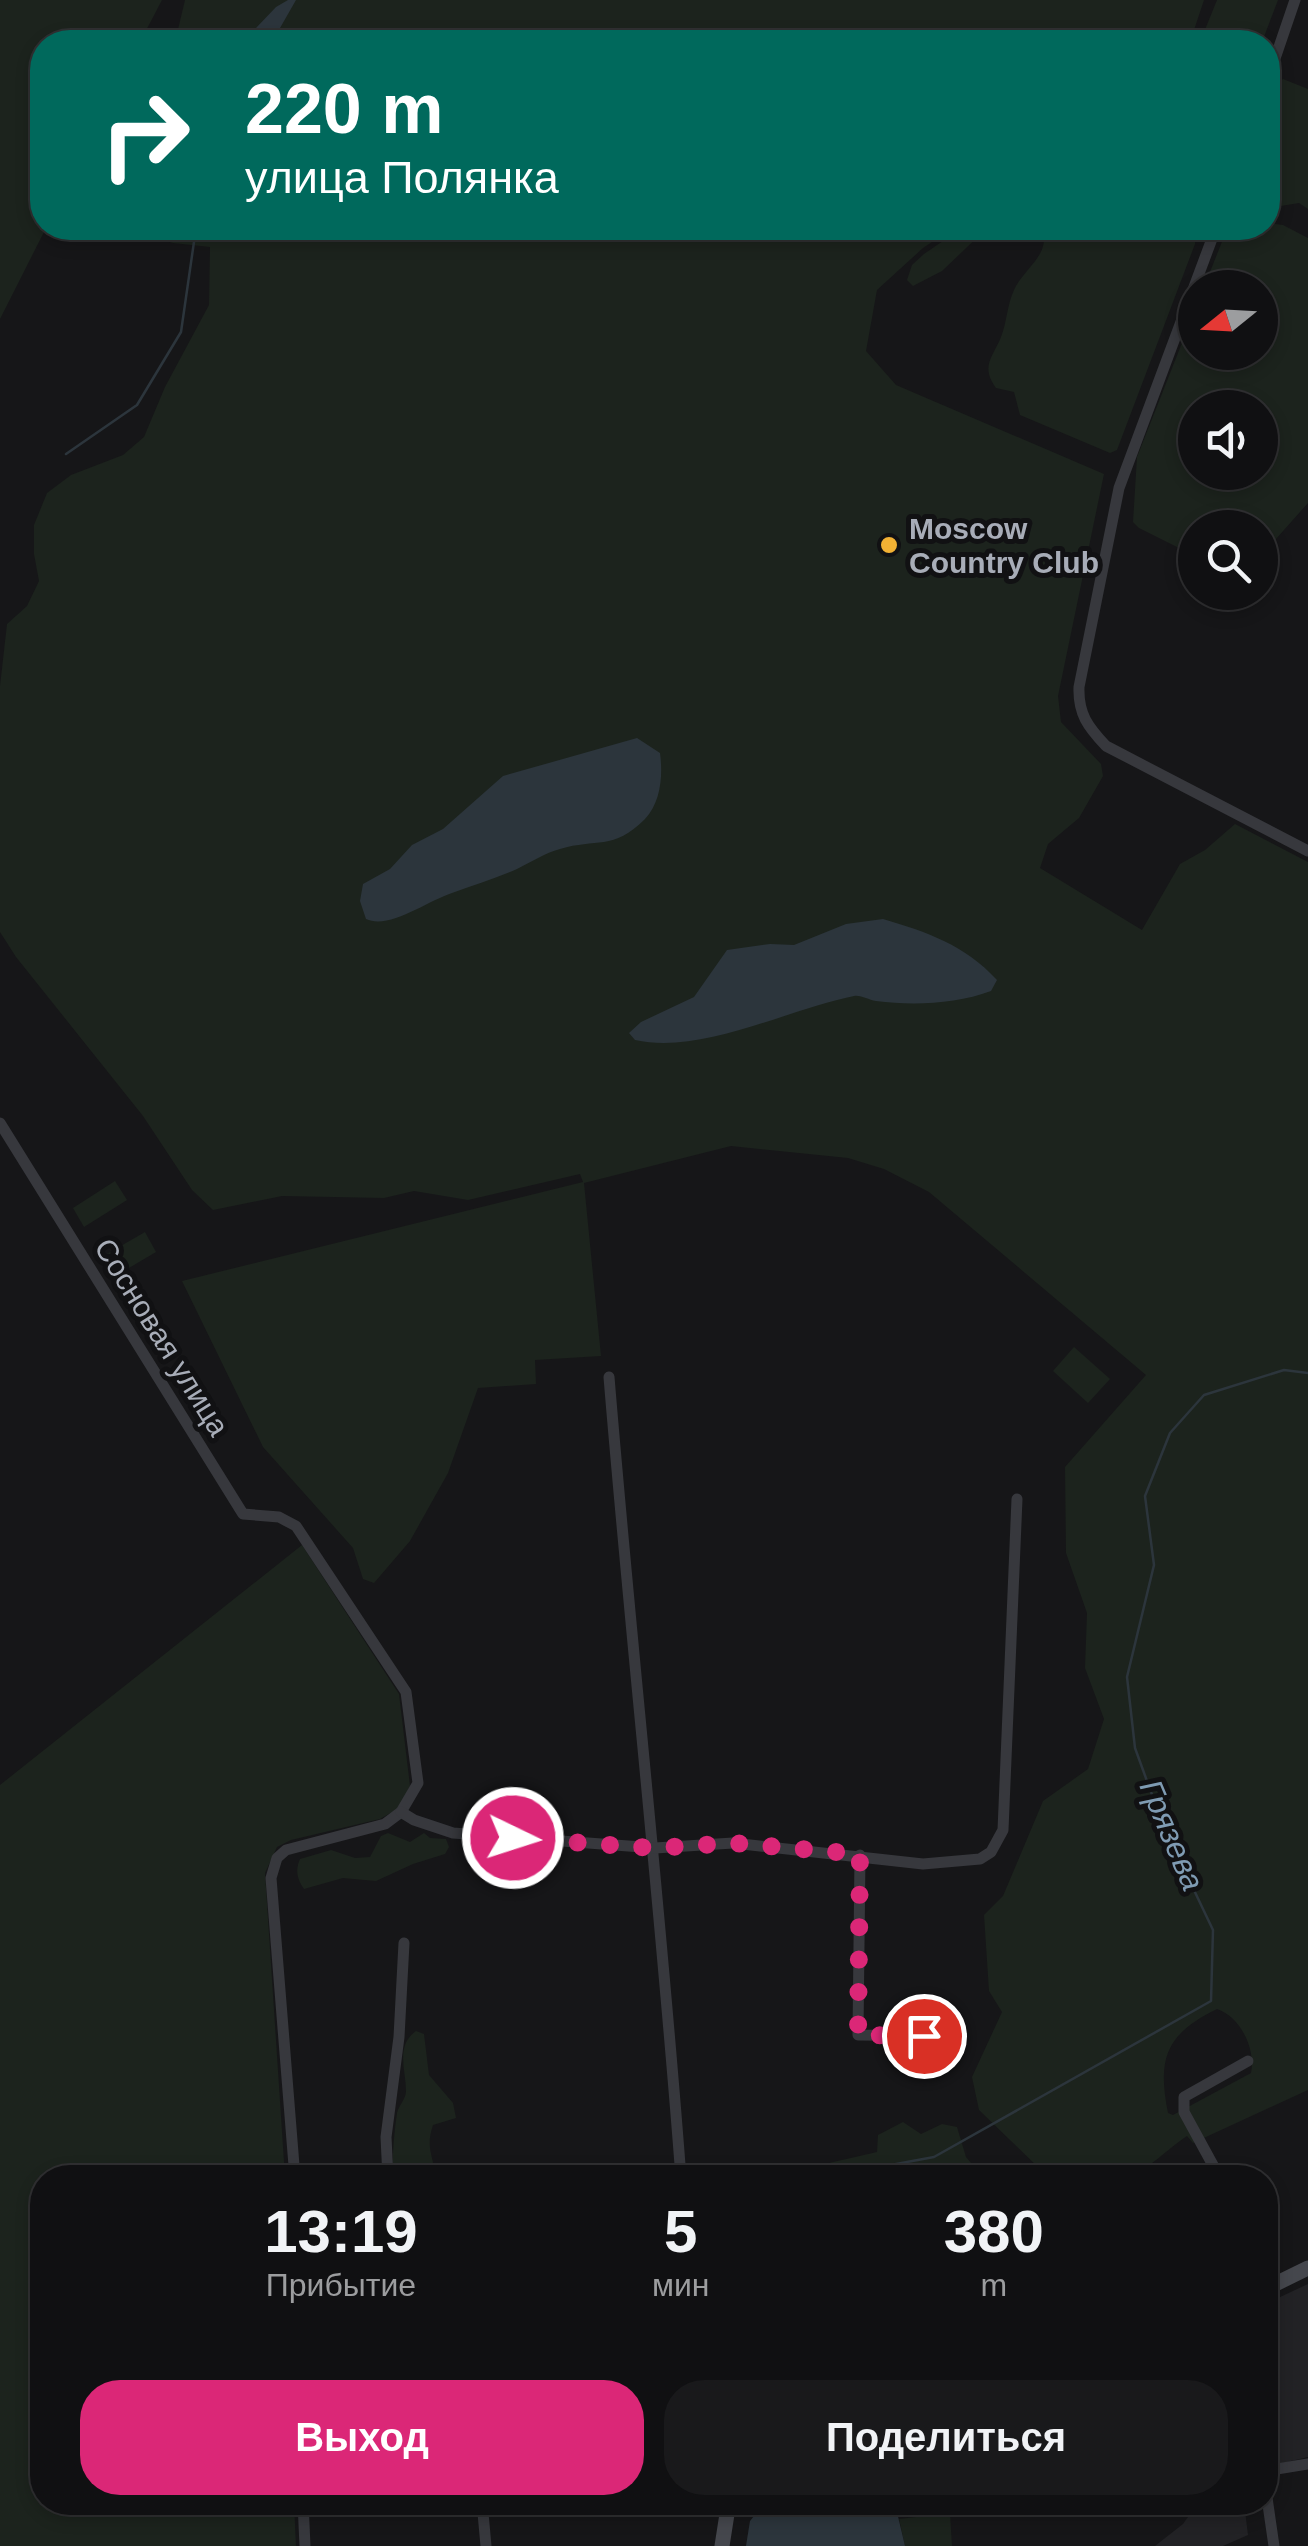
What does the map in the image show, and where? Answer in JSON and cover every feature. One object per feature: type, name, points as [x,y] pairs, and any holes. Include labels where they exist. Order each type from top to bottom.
[{"type":"street","points":[[1280,44],[1295,0]]},
{"type":"street","points":[[1212,240],[1119,488],[1078,687],[1084,724],[1106,746],[1308,851]]},
{"type":"street","name":"Сосновая улица","points":[[0,1123],[242,1514],[279,1517],[296,1526],[406,1692],[418,1783],[401,1812]]},
{"type":"street","points":[[608,1377],[680,2165]]},
{"type":"street","points":[[293,2165],[271,1878],[277,1858],[286,1850],[385,1824],[401,1812],[453,1834],[654,1848],[733,1843],[860,1854],[922,1864],[980,1859],[991,1852],[1003,1830],[1017,1499]]},
{"type":"street","points":[[860,1854],[858,2035],[956,2036]]},
{"type":"street","points":[[387,2165],[386,2137],[399,2037],[404,1943]]},
{"type":"street","points":[[1213,2165],[1184,2112],[1184,2097],[1248,2061]]},
{"type":"street","points":[[1278,2283],[1308,2268]]},
{"type":"street","points":[[1278,2469],[1308,2464]]},
{"type":"street","points":[[304,2515],[306,2546]]},
{"type":"street","points":[[483,2515],[486,2546]]},
{"type":"street","points":[[722,2546],[727,2515]]},
{"type":"street","points":[[1270,2515],[1274,2546]]},
{"type":"shaded area","points":[[0,0],[162,0],[146,30],[30,30],[30,240],[40,240],[0,319]]},
{"type":"shaded area","points":[[185,0],[1204,0],[1194,30],[178,30]]},
{"type":"shaded area","points":[[296,0],[279,30],[235,30],[256,28],[276,7]]},
{"type":"shaded area","points":[[1217,0],[1278,0],[1267,30],[1205,30]]},
{"type":"shaded area","points":[[1283,79],[1308,89],[1308,209],[1299,203],[1280,206]]},
{"type":"shaded area","points":[[1280,225],[1308,238],[1308,503],[1278,537],[1278,510],[1178,510],[1178,548],[1133,522],[1137,457],[1178,353],[1178,370],[1278,370],[1278,270],[1211,270],[1223,240],[1280,240]]},
{"type":"shaded area","points":[[163,240],[935,240],[877,290],[866,351],[896,385],[1104,474],[1058,696],[1061,722],[1101,764],[1103,776],[1079,818],[1048,844],[1040,868],[1142,930],[1180,864],[1205,850],[1235,824],[1308,862],[1308,2090],[1193,2143],[1187,2136],[1149,2165],[1036,2165],[979,2110],[972,2077],[1002,2012],[989,1991],[984,1915],[1003,1896],[1043,1801],[1088,1769],[1104,1719],[1085,1668],[1087,1613],[1066,1553],[1065,1467],[1146,1375],[929,1192],[884,1169],[848,1158],[731,1146],[584,1183],[601,1356],[535,1360],[536,1384],[478,1388],[448,1473],[410,1541],[374,1583],[363,1579],[353,1548],[263,1447],[182,1281],[583,1182],[580,1174],[468,1200],[414,1191],[384,1198],[282,1196],[213,1210],[192,1190],[143,1116],[0,932],[0,686],[7,624],[27,606],[39,581],[34,525],[47,493],[71,475],[123,455],[144,437],[165,387],[209,305],[210,247]],"holes":[[[1217,2009],[1233,2019],[1249,2045],[1251,2073],[1173,2115],[1168,2113],[1165,2063],[1176,2038]]]},
{"type":"shaded area","points":[[944,240],[974,240],[942,271],[913,286],[907,280],[912,265]]},
{"type":"shaded area","points":[[1044,240],[1195,240],[1185,270],[1178,270],[1178,289],[1117,450],[1110,453],[1020,415],[1014,392],[996,388],[991,380],[988,367],[1014,290],[1040,253]]},
{"type":"shaded area","points":[[637,738],[660,753],[661,770],[655,805],[634,829],[614,840],[554,851],[397,918],[366,919],[360,901],[363,884],[390,869],[412,845],[443,829],[503,776]]},
{"type":"shaded area","points":[[883,919],[930,935],[972,958],[997,980],[991,991],[963,999],[919,1003],[854,996],[688,1041],[635,1040],[629,1033],[641,1022],[694,997],[727,950],[794,945],[846,924]]},
{"type":"shaded area","points":[[115,1181],[127,1200],[84,1227],[73,1208]]},
{"type":"shaded area","points":[[145,1232],[156,1252],[112,1278],[100,1258]]},
{"type":"shaded area","points":[[1074,1347],[1110,1379],[1088,1403],[1053,1371]]},
{"type":"shaded area","points":[[302,1545],[399,1694],[410,1786],[399,1808],[380,1819],[291,1840],[277,1847],[265,1873],[284,2165],[30,2165],[30,2515],[295,2515],[296,2546],[0,2546],[0,1785]]},
{"type":"shaded area","points":[[388,1833],[410,1842],[424,1833],[430,1838],[446,1839],[449,1847],[445,1854],[376,1881],[343,1878],[304,1889],[297,1871],[300,1859],[331,1850],[355,1858],[370,1857],[381,1836]]},
{"type":"shaded area","points":[[416,2031],[424,2034],[429,2075],[453,2103],[456,2118],[433,2125],[430,2146],[433,2165],[393,2165],[397,2113],[406,2091],[404,2051]]},
{"type":"shaded area","points":[[903,2122],[921,2134],[942,2124],[957,2127],[966,2157],[973,2165],[829,2165],[877,2152],[878,2135]]},
{"type":"shaded area","points":[[1308,2284],[1308,2457],[1279,2464],[1278,2461],[1278,2298]]},
{"type":"shaded area","points":[[755,2515],[898,2515],[905,2546],[746,2546]]},
{"type":"shaded area","points":[[950,2515],[952,2546],[905,2546],[899,2519]]},
{"type":"shaded area","points":[[1189,2515],[1246,2515],[1248,2535],[1223,2546],[1155,2546]]},
{"type":"waterway","points":[[66,454],[137,405],[181,332],[194,240]]},
{"type":"waterway","name":"Грязева","points":[[891,2165],[934,2157],[1211,2001],[1213,1930],[1163,1825],[1135,1748],[1127,1677],[1154,1565],[1145,1496],[1170,1433],[1204,1395],[1284,1370],[1308,1373]]},
{"type":"place","name":"Moscow Country Club","points":[[889,545]]},
{"type":"route","points":[[513,1838],[654,1848],[733,1843],[860,1854],[858,2035],[924,2036]]}]
